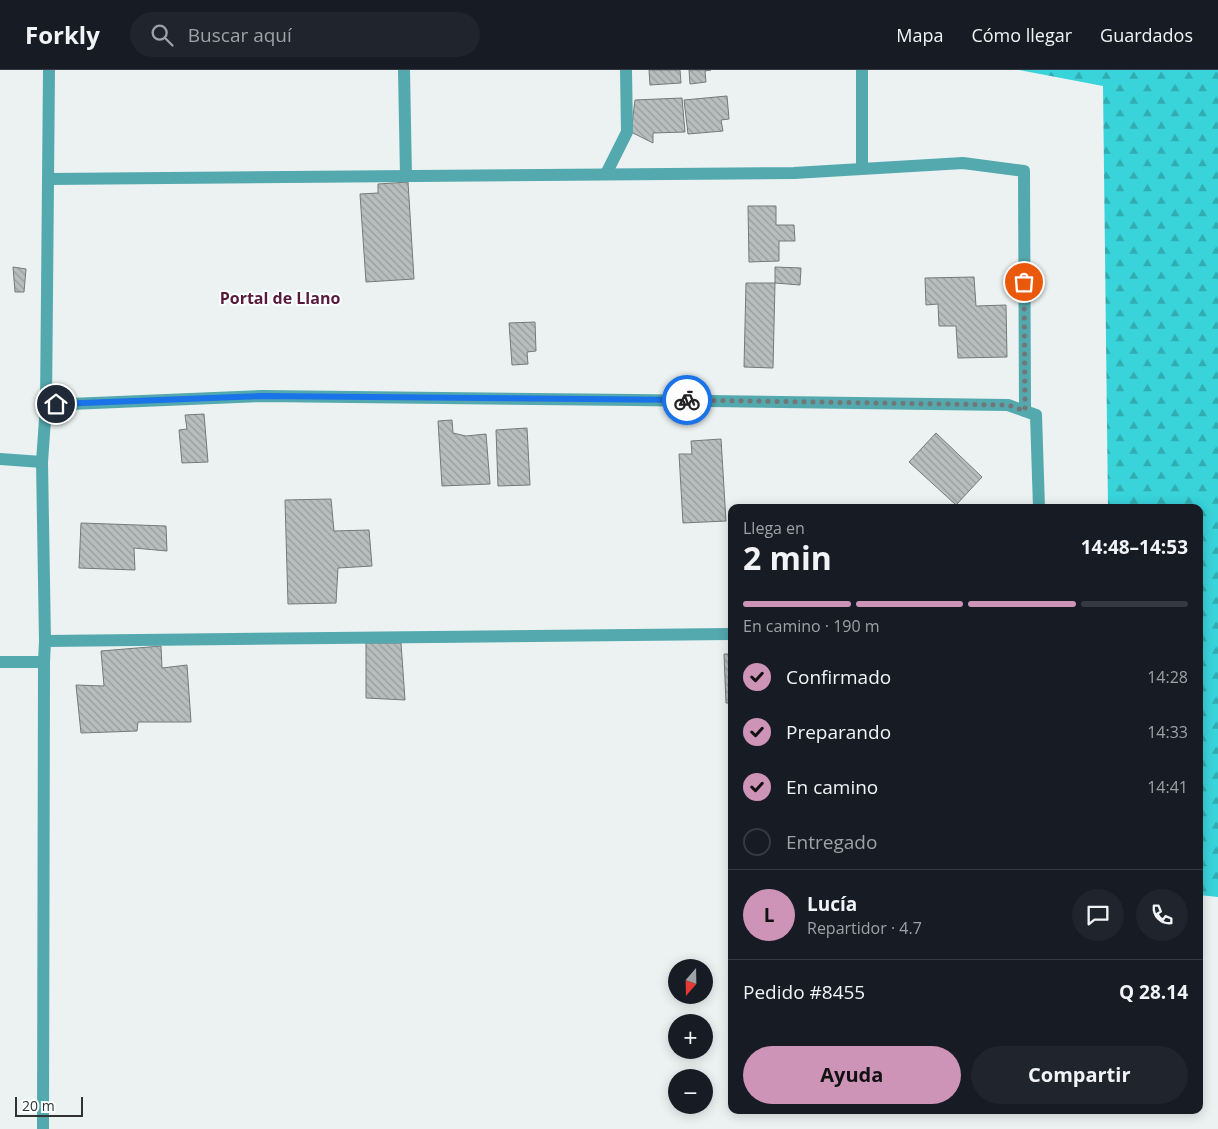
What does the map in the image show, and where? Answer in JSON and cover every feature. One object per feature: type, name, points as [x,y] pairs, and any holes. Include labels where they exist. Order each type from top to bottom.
[{"type":"street","points":[[43,1129],[45,641],[42,462],[46,405],[49,70]]},
{"type":"street","points":[[404,70],[406,176]]},
{"type":"street","points":[[606,174],[627,132],[626,70]]},
{"type":"street","points":[[862,70],[862,168]]},
{"type":"street","points":[[48,179],[794,173],[963,163],[1024,171],[1025,411]]},
{"type":"street","points":[[46,405],[271,396],[1008,405],[1036,415],[1039,504]]},
{"type":"street","points":[[0,459],[42,462]]},
{"type":"street","points":[[45,641],[728,634]]},
{"type":"street","points":[[0,662],[44,662]]},
{"type":"green space","points":[[1019,70],[1218,70],[1218,897],[1203,895],[1203,504],[1108,504],[1103,86]]},
{"type":"building","points":[[649,70],[680,70],[681,83],[650,85]]},
{"type":"building","points":[[689,70],[711,70],[705,71],[706,82],[690,84]]},
{"type":"building","points":[[727,96],[729,119],[721,120],[723,131],[688,134],[684,100]]},
{"type":"building","points":[[682,98],[685,132],[653,133],[653,143],[631,132],[635,100]]},
{"type":"building","points":[[408,182],[414,279],[366,282],[360,194],[378,193],[378,184]]},
{"type":"building","points":[[748,206],[776,206],[776,225],[794,225],[795,241],[779,241],[779,261],[749,262]]},
{"type":"building","points":[[13,267],[26,269],[24,292],[15,292]]},
{"type":"building","points":[[775,267],[801,268],[800,285],[775,283]]},
{"type":"building","points":[[974,277],[976,306],[1006,305],[1007,357],[958,358],[956,326],[939,326],[938,304],[926,305],[925,278]]},
{"type":"building","points":[[746,283],[775,283],[773,368],[744,367]]},
{"type":"building","points":[[535,322],[536,351],[527,352],[528,364],[512,365],[509,323]]},
{"type":"building","points":[[204,414],[208,462],[182,463],[179,430],[187,429],[185,415]]},
{"type":"building","points":[[452,420],[453,433],[466,436],[486,434],[490,484],[442,486],[438,421]]},
{"type":"building","points":[[527,428],[530,485],[498,486],[496,430]]},
{"type":"building","points":[[936,433],[982,477],[955,504],[909,462]]},
{"type":"building","points":[[721,439],[726,521],[683,523],[679,454],[692,454],[691,441]]},
{"type":"building","points":[[331,499],[334,531],[369,530],[372,566],[338,568],[336,603],[288,604],[285,500]]},
{"type":"building","points":[[81,523],[166,526],[167,551],[134,548],[135,570],[79,568]]},
{"type":"building","points":[[366,643],[401,643],[405,700],[366,698]]},
{"type":"building","points":[[161,646],[162,668],[187,665],[191,722],[138,722],[137,731],[81,733],[76,685],[104,686],[101,651]]},
{"type":"building","points":[[724,654],[728,654],[728,703],[726,703]]},
{"type":"way so far","points":[[687,400],[1008,405],[1025,411],[1024,282]]},
{"type":"district","name":"Portal de Llano","points":[[280,298]]},
{"type":"route","points":[[56,404],[262,396],[687,400]]}]
